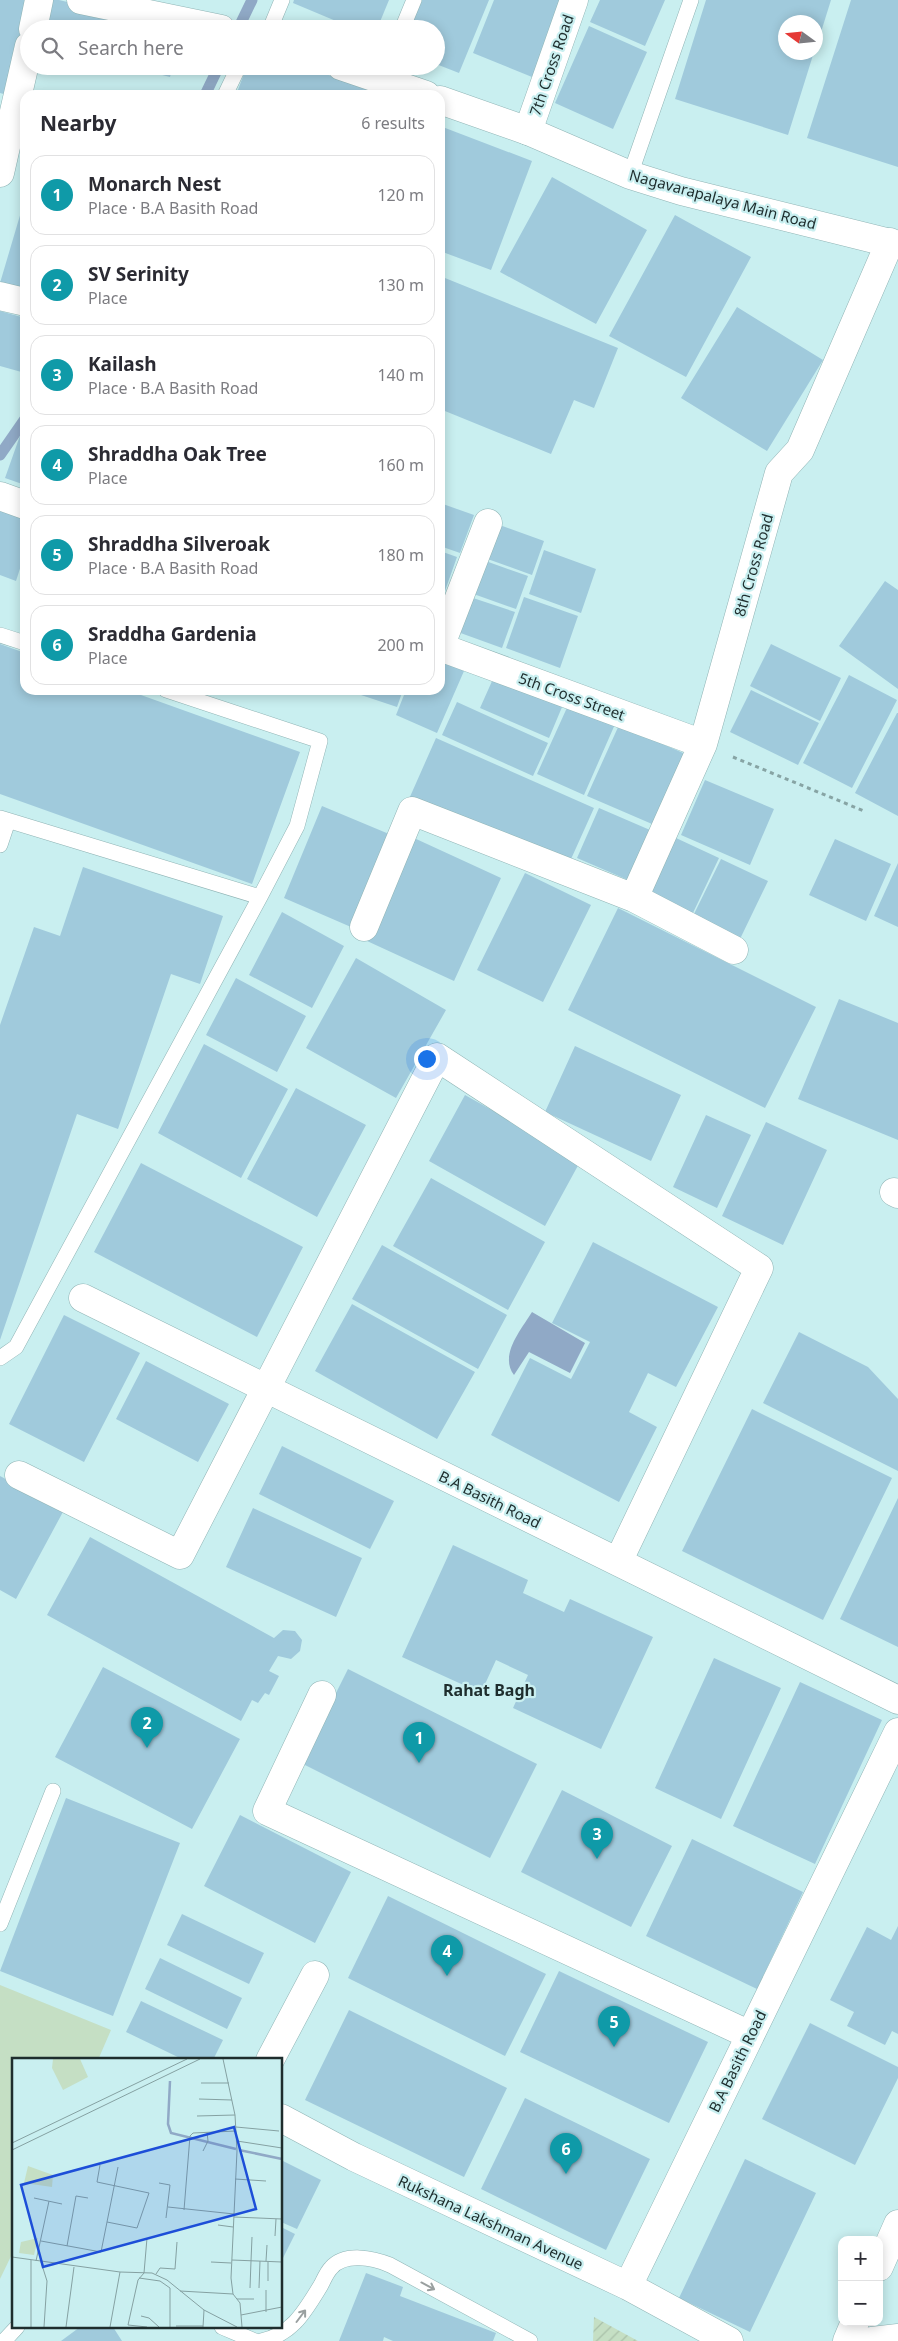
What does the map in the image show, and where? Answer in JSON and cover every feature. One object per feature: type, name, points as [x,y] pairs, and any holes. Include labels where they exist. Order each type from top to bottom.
[{"type":"street","points":[[34,20],[39,0]]},
{"type":"street","points":[[81,0],[144,6],[192,20]]},
{"type":"street","name":"7th Cross Road","points":[[528,131],[574,0]]},
{"type":"street","points":[[0,172],[22,75]]},
{"type":"street","points":[[389,75],[417,90]]},
{"type":"street","name":"Nagavarapalaya Main Road","points":[[445,102],[528,131],[630,175],[681,191],[894,243]]},
{"type":"street","name":"8th Cross Road","points":[[634,898],[703,744],[779,473],[800,450],[894,243]]},
{"type":"street","points":[[0,296],[20,301]]},
{"type":"street","points":[[0,496],[20,504]]},
{"type":"street","points":[[445,634],[488,523]]},
{"type":"street","name":"5th Cross Street","points":[[445,649],[703,744]]},
{"type":"street","points":[[364,927],[412,811],[634,898],[734,950]]},
{"type":"street","points":[[19,1475],[180,1555],[437,1057],[759,1268],[618,1562]]},
{"type":"street","name":"B.A Basith Road","points":[[83,1298],[898,1700]]},
{"type":"street","points":[[322,1695],[267,1811],[750,2035]]},
{"type":"street","name":"B.A Basith Road","points":[[628,2286],[898,1732]]},
{"type":"street","points":[[271,2058],[315,1975]]},
{"type":"street","name":"Rukshana Lakshman Avenue","points":[[282,2119],[354,2157],[628,2286]]},
{"type":"street","points":[[883,2258],[898,2224]]},
{"type":"street","points":[[628,2286],[729,2341]]},
{"type":"street","points":[[847,2341],[853,2326]]},
{"type":"street","points":[[872,2341],[898,2338]]},
{"type":"lane","points":[[274,20],[282,0]]},
{"type":"lane","points":[[406,20],[414,0]]},
{"type":"lane","points":[[630,175],[691,0]]},
{"type":"lane","points":[[227,90],[235,75]]},
{"type":"lane","points":[[0,635],[20,641]]},
{"type":"lane","points":[[0,1358],[16,1346],[297,826],[320,741],[181,695]]},
{"type":"lane","points":[[0,845],[4,820],[260,897]]},
{"type":"lane","points":[[0,1924],[53,1791]]},
{"type":"lane","points":[[261,2341],[280,2335],[298,2321],[331,2267],[341,2262],[365,2258],[390,2265],[530,2341]]},
{"type":"lane","points":[[4,2341],[16,2328]]},
{"type":"lane","points":[[224,2328],[255,2341]]},
{"type":"path","points":[[703,744],[864,811]]},
{"type":"green space","points":[[0,1985],[111,2030],[99,2058],[12,2058],[12,2254],[0,2279]]},
{"type":"green space","points":[[594,2317],[638,2341],[593,2341]]},
{"type":"water","points":[[532,1312],[585,1343],[570,1373],[529,1352],[514,1375],[510,1367],[510,1351]]},
{"type":"building","points":[[0,0],[32,0],[27,20],[20,20],[20,46],[7,95],[0,93]]},
{"type":"building","points":[[45,0],[59,0],[142,20],[40,20]]},
{"type":"building","points":[[294,0],[389,0],[381,20],[334,20],[293,3]]},
{"type":"building","points":[[422,0],[489,0],[459,73],[445,68],[445,20],[414,20]]},
{"type":"building","points":[[494,0],[563,0],[532,77],[473,53]]},
{"type":"building","points":[[600,0],[665,0],[645,46],[590,22]]},
{"type":"building","points":[[706,0],[831,0],[823,26],[823,15],[778,15],[778,60],[811,60],[788,135],[675,99]]},
{"type":"building","points":[[851,0],[898,0],[898,167],[807,138]]},
{"type":"building","points":[[589,26],[647,52],[613,129],[555,103]]},
{"type":"building","points":[[244,75],[329,75],[368,90],[238,90]]},
{"type":"building","points":[[445,128],[532,161],[491,270],[445,253]]},
{"type":"building","points":[[552,177],[647,230],[596,324],[500,272]]},
{"type":"building","points":[[20,215],[20,289],[0,283]]},
{"type":"building","points":[[675,215],[751,257],[686,377],[609,336]]},
{"type":"building","points":[[445,278],[618,348],[594,408],[574,400],[551,454],[445,411]]},
{"type":"building","points":[[737,307],[823,360],[767,451],[681,398]]},
{"type":"building","points":[[0,311],[20,317],[20,372],[0,366]]},
{"type":"building","points":[[20,436],[20,483],[5,478]]},
{"type":"building","points":[[445,505],[474,515],[460,553],[445,548]]},
{"type":"building","points":[[0,511],[20,517],[20,569],[16,581],[0,575]]},
{"type":"building","points":[[494,523],[544,541],[532,575],[482,557]]},
{"type":"building","points":[[544,550],[596,569],[581,613],[529,594]]},
{"type":"building","points":[[445,553],[457,557],[445,591]]},
{"type":"building","points":[[480,559],[528,576],[516,609],[468,592]]},
{"type":"building","points":[[885,581],[898,590],[898,689],[839,646]]},
{"type":"building","points":[[467,596],[515,612],[502,648],[455,631]]},
{"type":"building","points":[[524,597],[578,616],[560,668],[506,648]]},
{"type":"building","points":[[0,644],[20,651],[20,695],[141,695],[300,752],[252,884],[0,794]]},
{"type":"building","points":[[771,644],[841,678],[820,721],[750,686]]},
{"type":"building","points":[[445,662],[464,671],[437,733],[396,715],[404,695],[445,695]]},
{"type":"building","points":[[497,670],[565,700],[549,738],[480,708]]},
{"type":"building","points":[[849,675],[897,700],[852,788],[803,763]]},
{"type":"building","points":[[751,690],[819,723],[798,765],[730,732]]},
{"type":"building","points":[[361,695],[401,695],[397,707]]},
{"type":"building","points":[[570,701],[616,722],[584,795],[537,774]]},
{"type":"building","points":[[457,702],[548,743],[533,776],[442,735]]},
{"type":"building","points":[[898,713],[898,816],[855,793]]},
{"type":"building","points":[[619,725],[690,756],[659,827],[587,796]]},
{"type":"building","points":[[436,738],[594,808],[567,868],[409,799]]},
{"type":"building","points":[[705,780],[774,809],[750,865],[681,835]]},
{"type":"building","points":[[322,806],[389,834],[351,927],[284,898]]},
{"type":"building","points":[[599,808],[650,830],[628,880],[577,858]]},
{"type":"building","points":[[414,838],[501,878],[454,981],[367,941]]},
{"type":"building","points":[[676,838],[719,858],[692,915],[649,894]]},
{"type":"building","points":[[835,839],[891,864],[866,921],[809,895]]},
{"type":"building","points":[[721,859],[768,881],[740,939],[693,916]]},
{"type":"building","points":[[898,863],[898,927],[874,916]]},
{"type":"building","points":[[83,867],[223,916],[200,984],[171,974],[118,1129],[77,1114],[0,1340],[0,1025],[34,927],[60,936]]},
{"type":"building","points":[[525,873],[591,905],[543,1002],[477,970]]},
{"type":"building","points":[[618,908],[816,1007],[765,1108],[568,1010]]},
{"type":"building","points":[[282,912],[344,946],[312,1008],[249,975]]},
{"type":"building","points":[[356,958],[446,1010],[396,1098],[306,1048]]},
{"type":"building","points":[[236,978],[306,1016],[277,1072],[206,1035]]},
{"type":"building","points":[[839,999],[898,1023],[898,1140],[798,1099]]},
{"type":"building","points":[[204,1044],[288,1089],[241,1178],[158,1133]]},
{"type":"building","points":[[575,1046],[681,1095],[651,1161],[545,1112]]},
{"type":"building","points":[[296,1088],[366,1125],[317,1217],[247,1179]]},
{"type":"building","points":[[465,1095],[581,1160],[545,1226],[429,1161]]},
{"type":"building","points":[[706,1115],[751,1135],[717,1208],[673,1187]]},
{"type":"building","points":[[766,1122],[827,1150],[783,1245],[722,1216]]},
{"type":"building","points":[[141,1163],[303,1247],[257,1337],[94,1252]]},
{"type":"building","points":[[431,1178],[545,1242],[508,1310],[393,1246]]},
{"type":"building","points":[[593,1242],[718,1307],[676,1387],[648,1373],[629,1412],[657,1427],[619,1502],[491,1435],[530,1358],[571,1379],[590,1342],[552,1323]]},
{"type":"building","points":[[382,1245],[507,1315],[478,1369],[352,1299]]},
{"type":"building","points":[[352,1304],[475,1372],[437,1439],[315,1371]]},
{"type":"building","points":[[64,1315],[140,1353],[84,1462],[9,1424]]},
{"type":"building","points":[[799,1332],[868,1367],[898,1399],[898,1471],[763,1403]]},
{"type":"building","points":[[146,1361],[229,1404],[198,1462],[116,1419]]},
{"type":"building","points":[[752,1409],[892,1478],[823,1620],[682,1551]]},
{"type":"building","points":[[282,1446],[394,1501],[370,1549],[259,1494]]},
{"type":"building","points":[[0,1476],[64,1510],[16,1599],[0,1590]]},
{"type":"building","points":[[898,1498],[898,1647],[840,1619]]},
{"type":"building","points":[[253,1508],[362,1558],[336,1617],[226,1567]]},
{"type":"building","points":[[90,1537],[274,1638],[283,1630],[295,1631],[302,1640],[300,1651],[291,1659],[278,1656],[269,1671],[279,1676],[269,1695],[265,1693],[258,1703],[252,1700],[241,1721],[47,1615]]},
{"type":"building","points":[[453,1545],[528,1580],[523,1593],[564,1612],[570,1599],[653,1637],[601,1749],[513,1708],[528,1675],[496,1660],[481,1693],[402,1657]]},
{"type":"building","points":[[714,1658],[781,1688],[721,1819],[655,1788]]},
{"type":"building","points":[[103,1667],[240,1739],[192,1829],[55,1757]]},
{"type":"building","points":[[348,1669],[537,1764],[490,1858],[301,1763]]},
{"type":"building","points":[[800,1682],[882,1720],[815,1864],[733,1826]]},
{"type":"building","points":[[562,1790],[672,1846],[631,1927],[521,1872]]},
{"type":"building","points":[[66,1798],[180,1843],[113,2016],[0,1971]]},
{"type":"building","points":[[240,1815],[351,1872],[315,1943],[204,1886]]},
{"type":"building","points":[[692,1839],[803,1892],[757,1989],[646,1936]]},
{"type":"building","points":[[388,1896],[546,1974],[505,2056],[348,1978]]},
{"type":"building","points":[[182,1914],[264,1953],[249,1984],[167,1945]]},
{"type":"building","points":[[898,1926],[898,2034],[892,2031],[885,2045],[847,2026],[854,2012],[830,2000],[867,1927],[891,1940]]},
{"type":"building","points":[[160,1958],[242,1998],[227,2029],[145,1989]]},
{"type":"building","points":[[559,1971],[708,2042],[669,2123],[520,2052]]},
{"type":"building","points":[[141,2001],[223,2040],[214,2058],[180,2058],[126,2032]]},
{"type":"building","points":[[349,2010],[507,2088],[464,2177],[305,2100]]},
{"type":"building","points":[[810,2023],[898,2067],[898,2078],[855,2165],[762,2119]]},
{"type":"building","points":[[525,2098],[650,2159],[606,2250],[481,2189]]},
{"type":"building","points":[[745,2159],[816,2193],[750,2332],[679,2298]]},
{"type":"building","points":[[282,2160],[321,2180],[297,2229],[282,2222]]},
{"type":"building","points":[[282,2228],[295,2234],[282,2260]]},
{"type":"building","points":[[366,2273],[403,2287],[400,2296],[496,2333],[493,2341],[393,2341],[384,2337],[383,2341],[339,2341]]},
{"type":"building","points":[[79,2328],[114,2328],[122,2341],[61,2341]]},
{"type":"waterway","points":[[242,20],[252,0]]},
{"type":"waterway","points":[[207,90],[215,75]]},
{"type":"waterway","points":[[0,455],[20,426]]},
{"type":"place","name":"SV Serinity","points":[[147,1748]]},
{"type":"place","name":"Monarch Nest","points":[[419,1763]]},
{"type":"place","name":"Kailash","points":[[597,1859]]},
{"type":"place","name":"Shraddha Oak Tree","points":[[447,1976]]},
{"type":"place","name":"Shraddha Silveroak","points":[[614,2047]]},
{"type":"place","name":"Sraddha Gardenia","points":[[566,2174]]},
{"type":"district","name":"Rahat Bagh","points":[[489,1690]]}]
